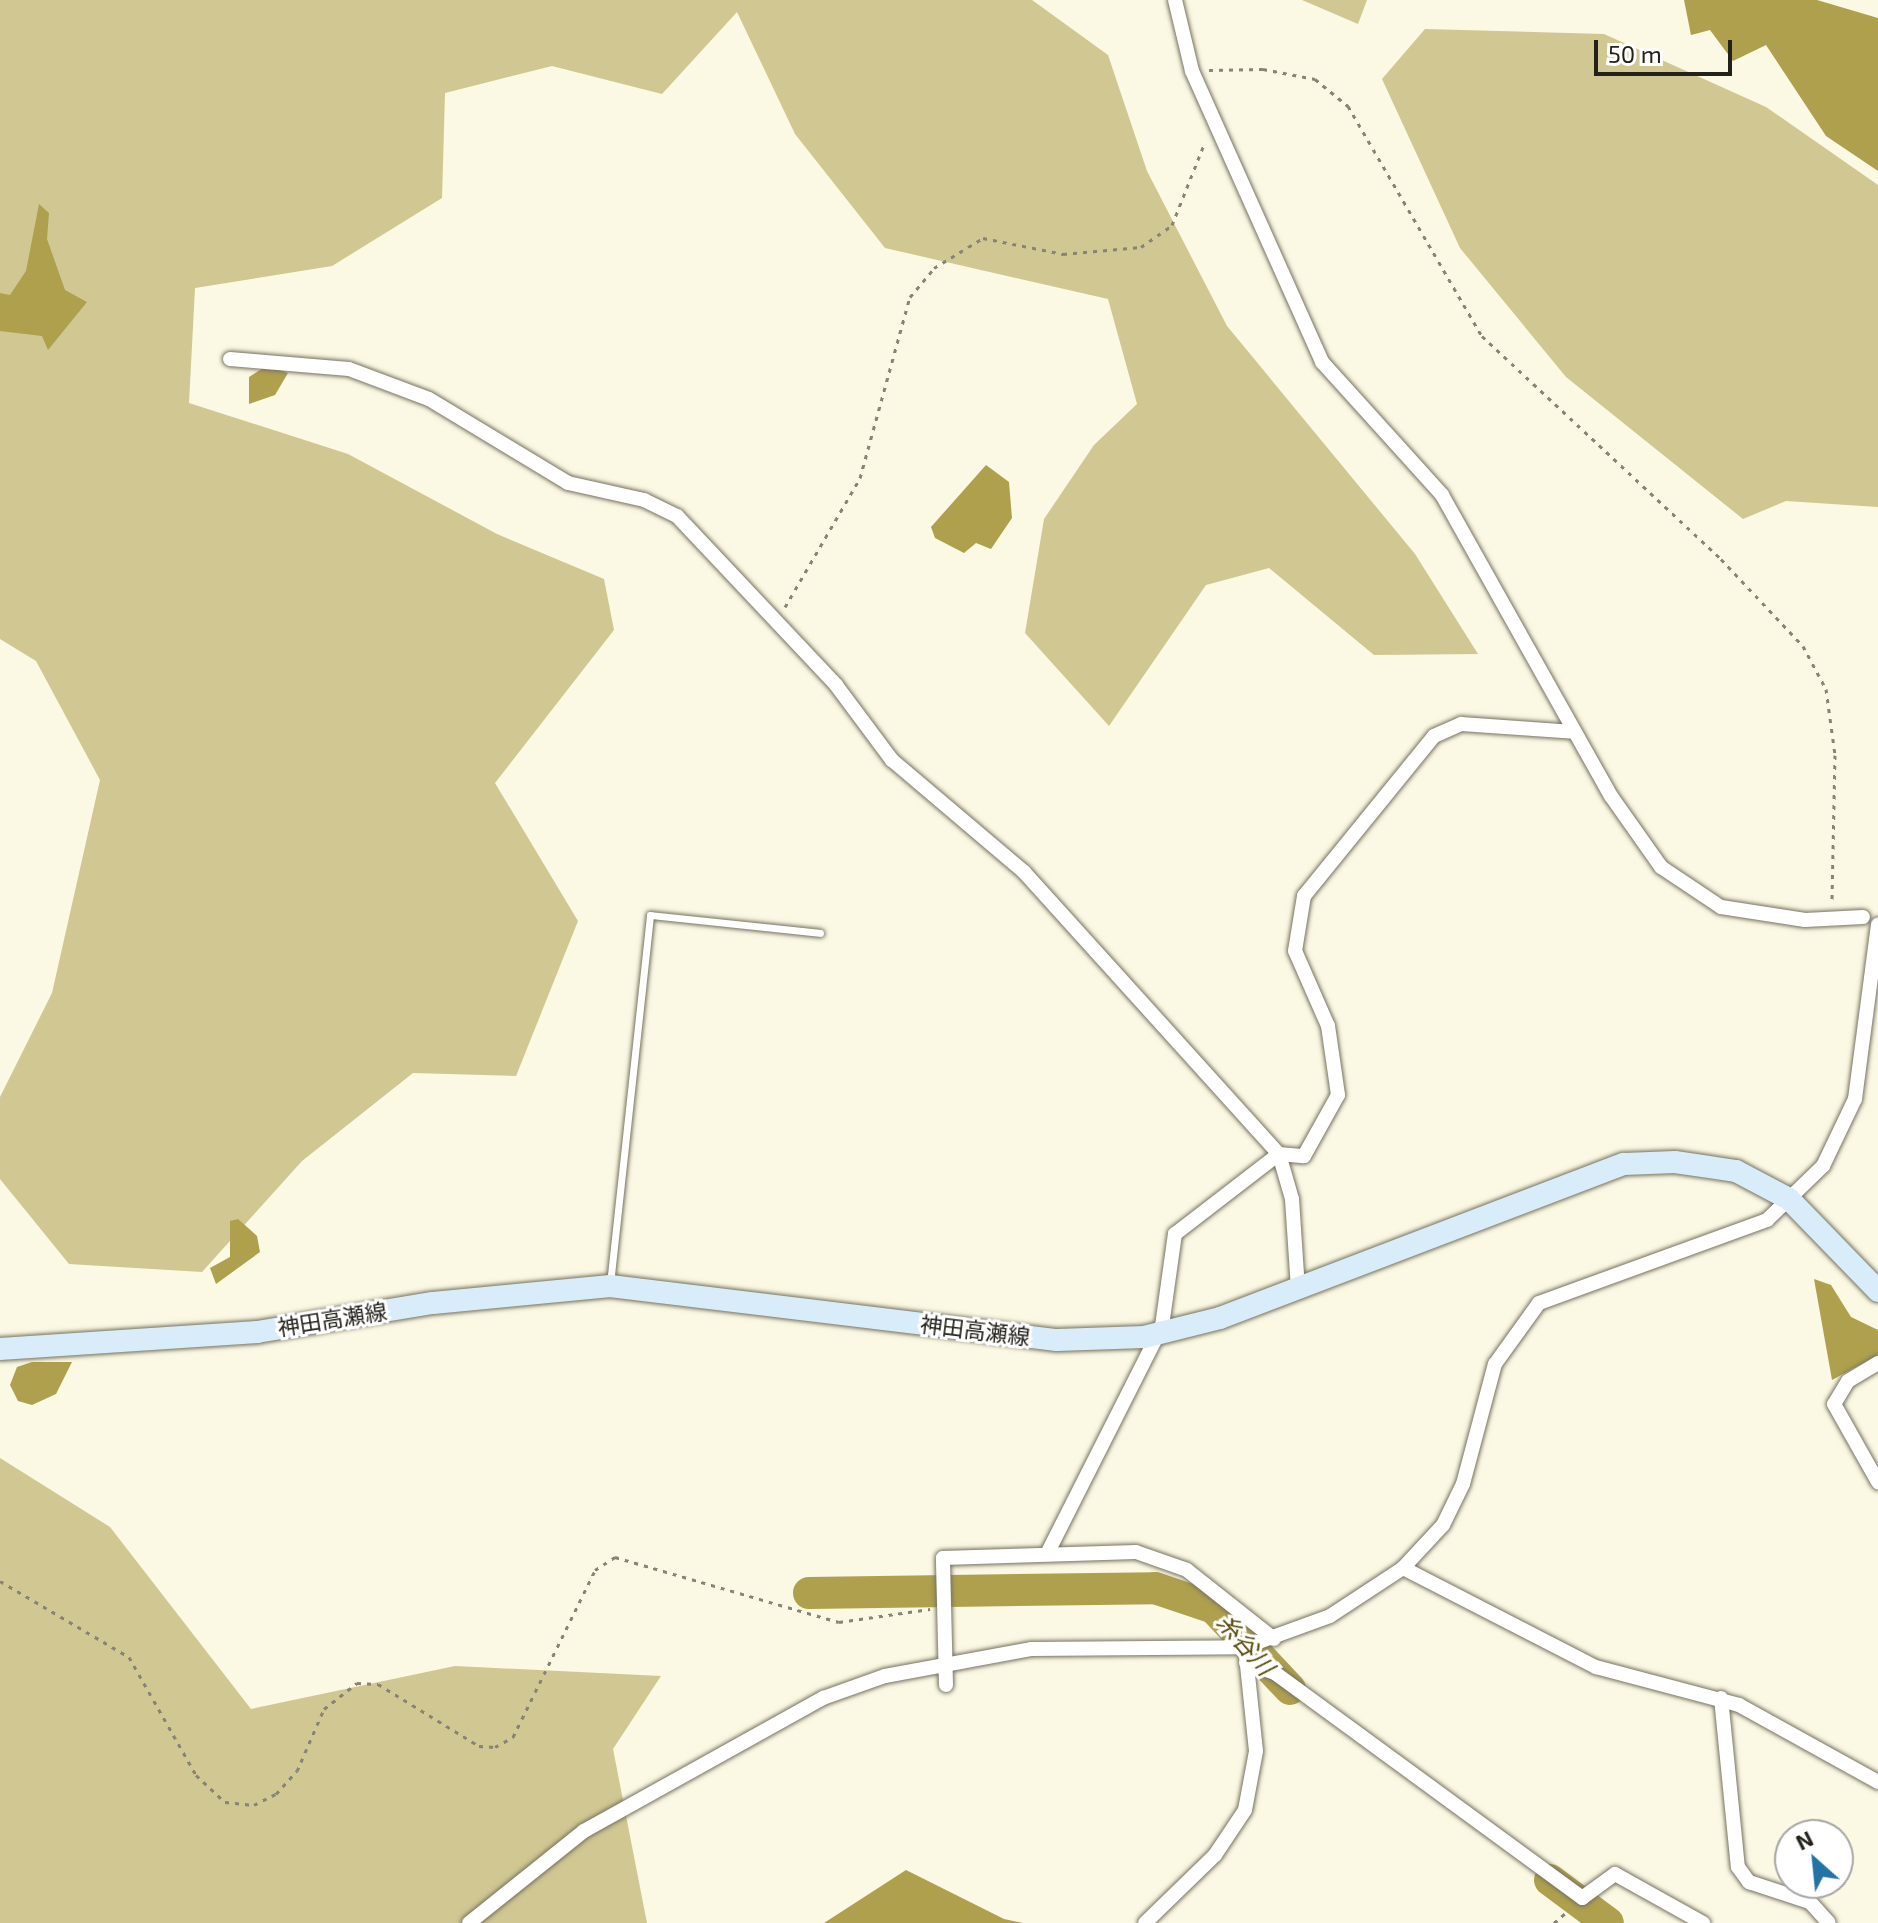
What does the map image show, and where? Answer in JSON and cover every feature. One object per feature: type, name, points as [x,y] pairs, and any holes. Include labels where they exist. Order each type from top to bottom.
[{"type":"main road","name":"神田高瀬線","points":[[0,1349],[257,1332],[433,1303],[610,1286],[1057,1340],[1159,1334],[1298,1289],[1624,1164],[1736,1171],[1789,1199],[1878,1291]]},
{"type":"street","points":[[1175,0],[1192,71],[1322,362],[1442,495],[1574,732],[1661,867],[1697,897],[1763,917],[1863,917]]},
{"type":"street","points":[[230,359],[349,369],[429,399],[568,483],[644,500],[677,516],[777,620],[892,760],[1024,872],[1279,1154],[1292,1199],[1298,1289]]},
{"type":"street","points":[[1049,1550],[1159,1334],[1175,1234],[1279,1154],[1304,1156],[1338,1095],[1328,1026],[1295,951],[1304,896],[1434,736],[1461,724],[1574,732]]},
{"type":"street","points":[[1246,1655],[1274,1639],[1330,1616],[1403,1568],[1443,1525],[1463,1484],[1495,1364],[1539,1303],[1574,1285],[1754,1226],[1789,1199],[1823,1166],[1844,1128],[1867,1030],[1878,925]]},
{"type":"street","points":[[1878,1363],[1848,1381],[1834,1404],[1878,1482]]},
{"type":"street","points":[[946,1685],[943,1558],[1049,1550],[1136,1552],[1187,1570],[1274,1639]]},
{"type":"street","points":[[1403,1568],[1596,1667],[1721,1698],[1878,1782]]},
{"type":"street","points":[[469,1923],[584,1831],[762,1726],[885,1676],[946,1663],[1085,1643],[1160,1651],[1246,1655],[1275,1673],[1582,1898],[1610,1877],[1703,1923]]},
{"type":"street","points":[[1145,1923],[1215,1855],[1245,1810],[1256,1770],[1246,1655]]},
{"type":"street","points":[[1721,1698],[1738,1867],[1749,1882],[1810,1902],[1829,1923]]},
{"type":"lane","points":[[610,1286],[650,915],[820,933]]},
{"type":"path","points":[[1192,71],[1263,69],[1315,79],[1348,106],[1482,336],[1721,559],[1803,646],[1826,689],[1835,755],[1832,916]]},
{"type":"path","points":[[777,620],[860,478],[910,297],[934,268],[983,238],[1063,254],[1141,247],[1172,225],[1212,120]]},
{"type":"path","points":[[0,1581],[129,1657],[196,1775],[225,1802],[254,1805],[276,1794],[297,1771],[324,1709],[357,1683],[378,1684],[479,1746],[495,1747],[513,1737],[595,1570],[615,1557],[839,1622],[944,1606]]},
{"type":"path","points":[[1554,1923],[1582,1898]]},
{"type":"shaded area","points":[[0,0],[1032,0],[1108,55],[1147,171],[1227,326],[1415,554],[1478,654],[1374,655],[1269,568],[1206,585],[1109,726],[1025,633],[1044,519],[1094,445],[1137,404],[1108,299],[885,248],[795,134],[737,12],[662,94],[552,66],[445,93],[442,198],[332,266],[195,288],[189,403],[348,454],[497,534],[604,579],[614,630],[495,783],[578,921],[516,1076],[413,1073],[302,1161],[202,1272],[69,1264],[0,1179],[0,1097],[52,993],[100,780],[36,661],[0,639]]},
{"type":"shaded area","points":[[1302,0],[1367,0],[1358,24]]},
{"type":"shaded area","points":[[1684,0],[1817,0],[1878,18],[1878,171],[1826,136],[1766,45],[1733,61],[1710,30],[1691,35]]},
{"type":"shaded area","points":[[1425,29],[1604,34],[1766,107],[1878,185],[1878,507],[1786,501],[1743,519],[1566,377],[1460,248],[1382,79]]},
{"type":"shaded area","points":[[39,204],[49,213],[47,239],[65,290],[87,302],[48,350],[42,336],[0,331],[0,293],[10,295],[26,271]]},
{"type":"shaded area","points":[[268,365],[288,373],[275,395],[249,404],[249,377]]},
{"type":"shaded area","points":[[986,465],[1009,482],[1012,518],[991,549],[976,543],[964,553],[935,538],[931,527]]},
{"type":"shaded area","points":[[238,1219],[257,1236],[260,1252],[216,1284],[210,1268],[230,1257],[230,1221]]},
{"type":"shaded area","points":[[1814,1279],[1831,1285],[1851,1317],[1878,1330],[1878,1355],[1832,1380]]},
{"type":"shaded area","points":[[32,1362],[72,1362],[56,1394],[32,1405],[18,1401],[10,1385],[17,1367]]},
{"type":"shaded area","points":[[0,1458],[110,1527],[251,1709],[455,1666],[661,1676],[613,1749],[647,1923],[0,1923]]},
{"type":"shaded area","points":[[906,1870],[1004,1919],[1023,1923],[824,1923]]},
{"type":"waterway","name":"糸谷川","points":[[809,1593],[1155,1588],[1214,1608],[1290,1689]]},
{"type":"waterway","name":"糸谷川","points":[[1550,1880],[1608,1923]]}]
